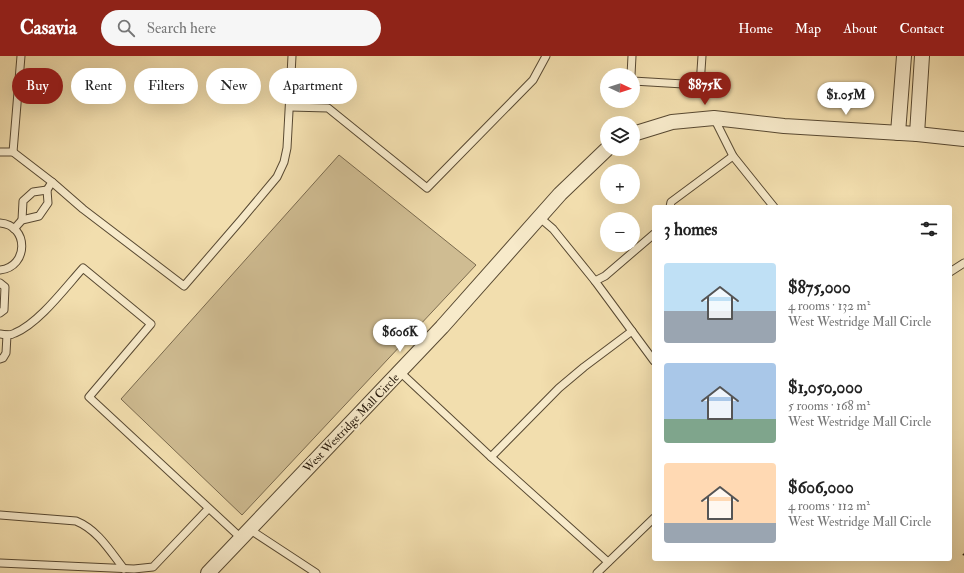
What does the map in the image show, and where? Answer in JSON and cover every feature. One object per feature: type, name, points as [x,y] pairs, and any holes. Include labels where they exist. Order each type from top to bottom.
[{"type":"street","points":[[904,56],[907,134]]},
{"type":"street","points":[[907,134],[922,56]]},
{"type":"street","points":[[640,132],[672,122],[714,118],[784,126],[964,139]]},
{"type":"street","name":"West Westridge Mall Circle","points":[[208,573],[400,372],[538,217],[600,155]]},
{"type":"lane","points":[[13,152],[21,56]]},
{"type":"lane","points":[[0,152],[13,152],[52,182],[83,209],[184,286],[277,177],[284,162],[287,148],[292,56]]},
{"type":"lane","points":[[290,107],[328,108],[427,188],[533,80],[546,56]]},
{"type":"lane","points":[[631,68],[632,56]]},
{"type":"lane","points":[[640,81],[700,85],[702,56]]},
{"type":"lane","points":[[714,118],[733,156],[772,205]]},
{"type":"lane","points":[[670,205],[671,202],[733,156]]},
{"type":"lane","points":[[14,229],[22,220],[39,216],[48,203],[47,190],[52,182]]},
{"type":"lane","points":[[22,220],[23,201],[33,192],[47,190]]},
{"type":"lane","points":[[538,217],[553,229],[595,281],[652,358]]},
{"type":"lane","points":[[0,223],[4,223],[17,232],[21,239],[22,246],[21,254],[17,261],[12,266],[0,270]]},
{"type":"lane","points":[[595,281],[605,276],[652,236]]},
{"type":"lane","points":[[952,271],[964,262]]},
{"type":"lane","points":[[0,359],[3,358],[6,353],[3,335],[14,334],[38,318],[83,268],[151,324],[89,397],[208,508],[245,533],[316,573]]},
{"type":"lane","points":[[0,283],[5,287],[4,310],[0,313]]},
{"type":"lane","points":[[491,457],[559,388],[632,331]]},
{"type":"lane","points":[[400,372],[491,457],[608,562]]},
{"type":"lane","points":[[0,563],[145,569],[152,567],[208,508]]},
{"type":"lane","points":[[0,515],[76,521],[85,525],[99,536],[124,569]]},
{"type":"lane","points":[[597,573],[652,520]]},
{"type":"shaded area","points":[[339,155],[476,265],[242,515],[121,399]]}]
